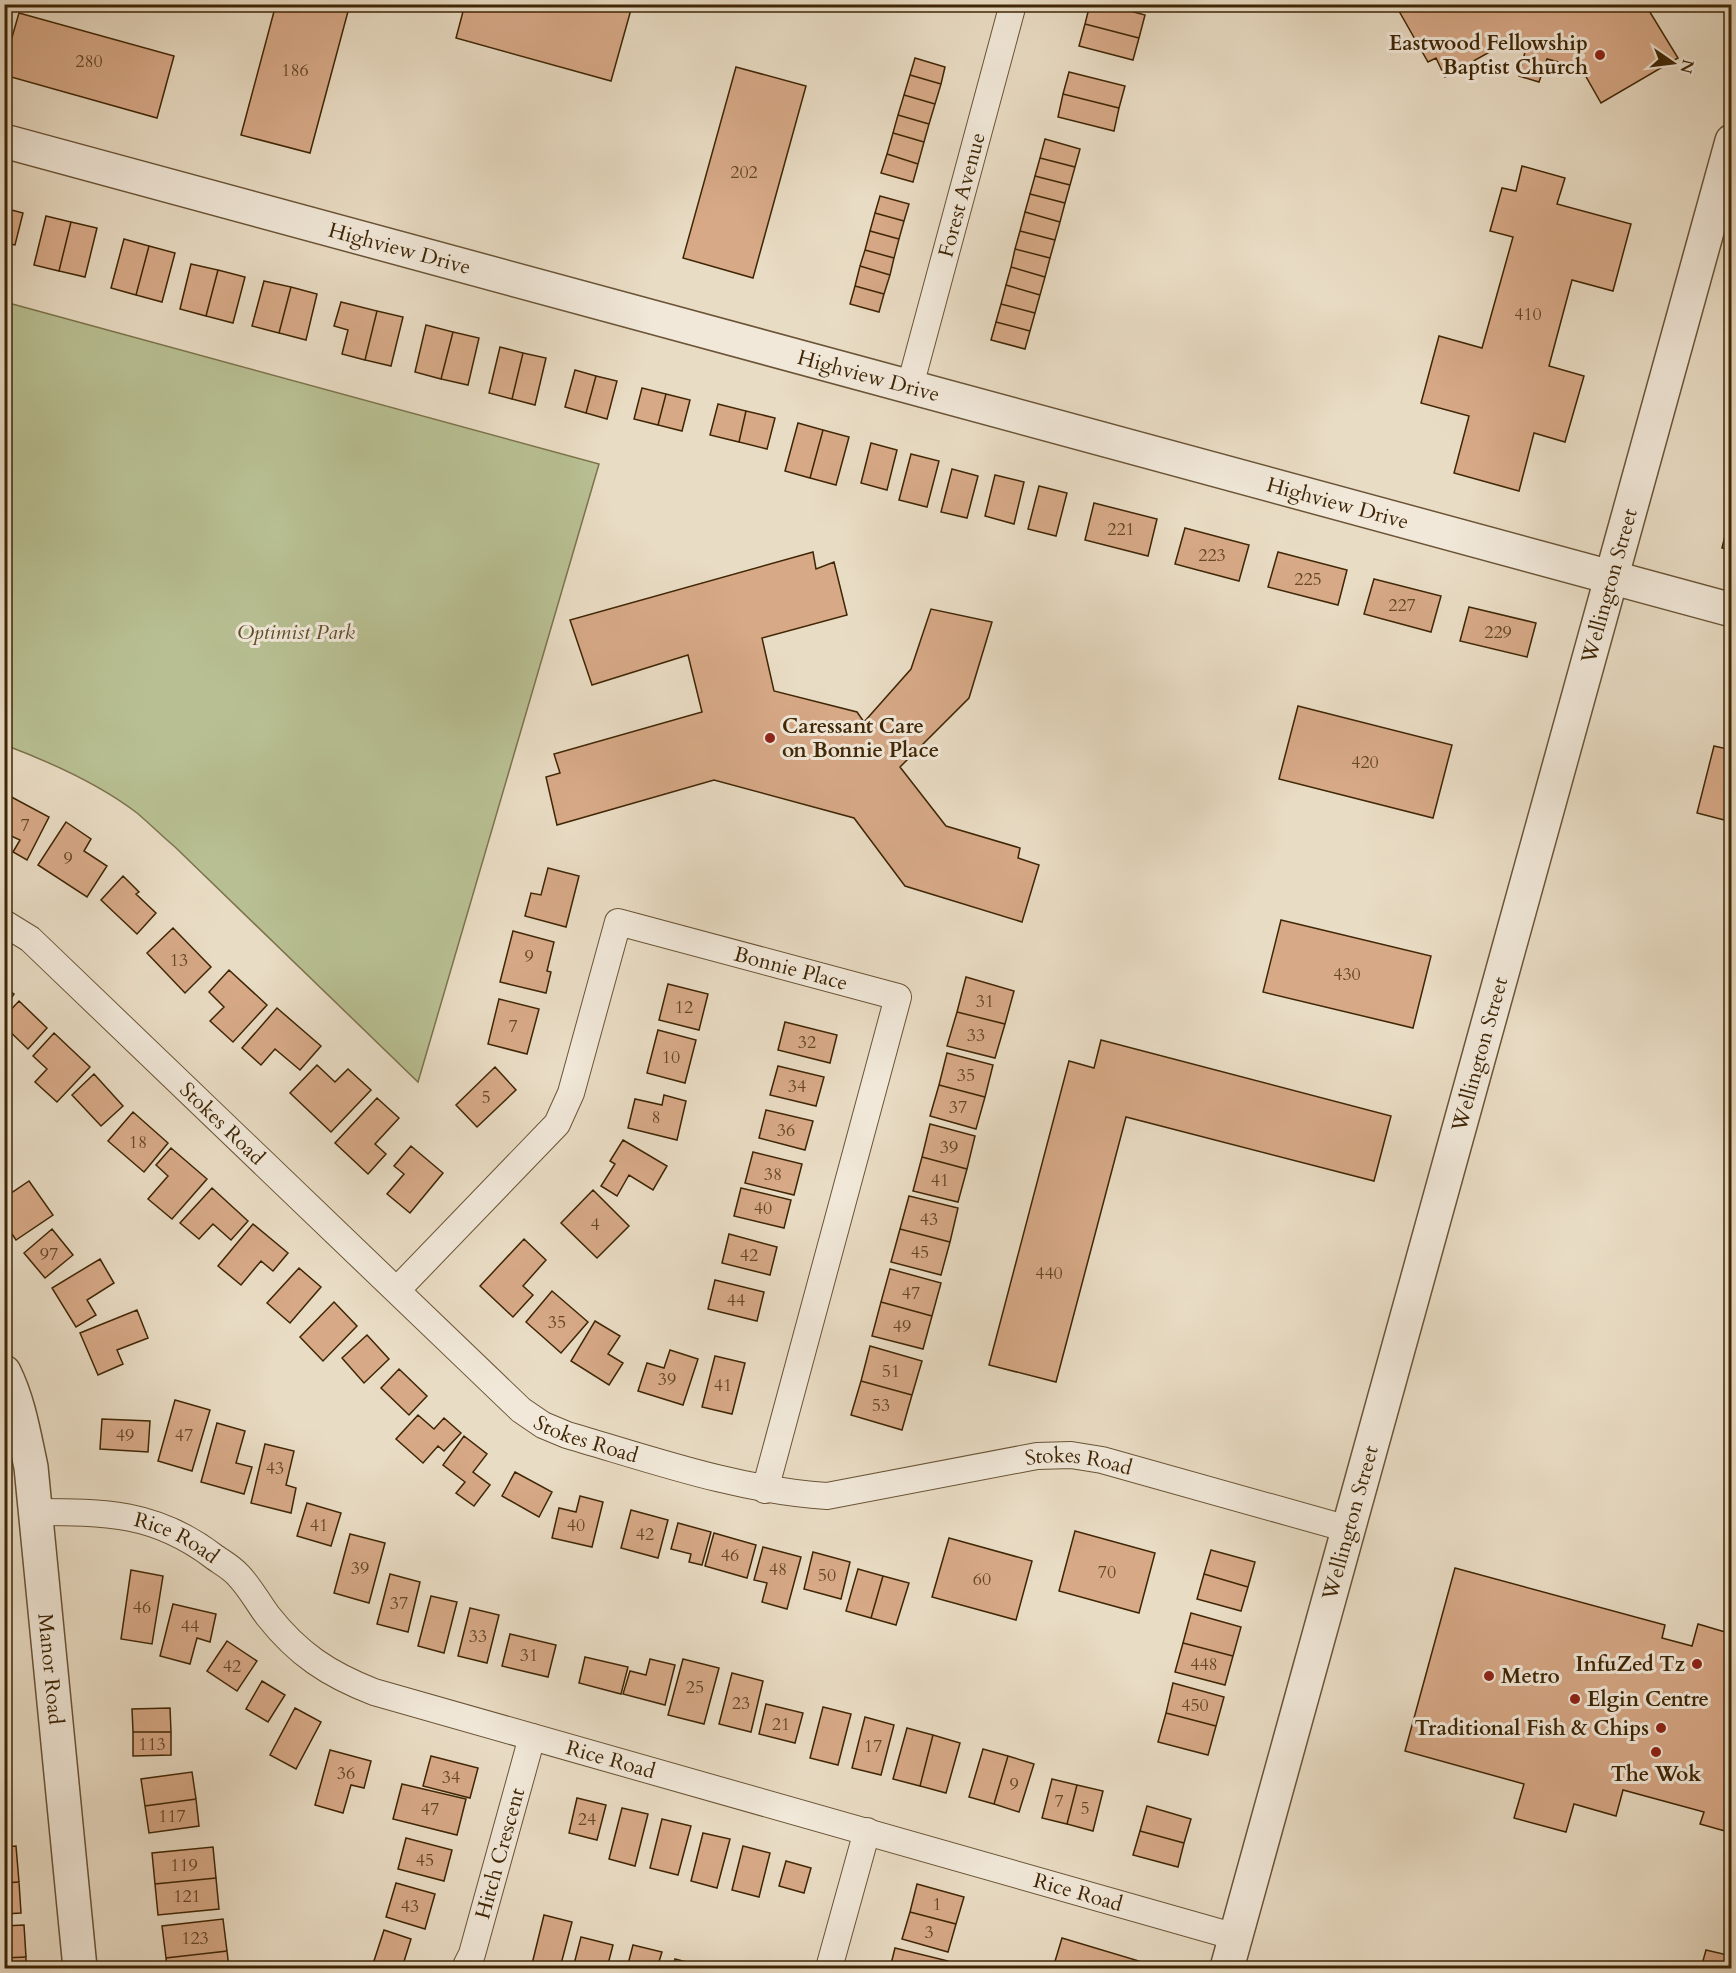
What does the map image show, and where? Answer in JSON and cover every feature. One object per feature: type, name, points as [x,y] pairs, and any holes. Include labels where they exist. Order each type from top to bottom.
[{"type":"street","name":"Forest Avenue","points":[[910,386],[1013,4]]},
{"type":"street","name":"Highview Drive","points":[[4,141],[1731,610]]},
{"type":"street","name":"Wellington Street","points":[[1227,1968],[1611,576],[1725,188],[1731,141]]},
{"type":"street","name":"Bonnie Place","points":[[397,1290],[558,1124],[571,1093],[618,922],[898,997],[765,1490]]},
{"type":"street","name":"Stokes Road","points":[[4,923],[30,939],[521,1410],[543,1425],[567,1435],[716,1479],[765,1490],[827,1496],[1037,1456],[1071,1455],[1102,1460],[1348,1529]]},
{"type":"street","name":"Manor Road","points":[[4,1372],[12,1386],[31,1467],[80,1968]]},
{"type":"street","name":"Rice Road","points":[[35,1512],[115,1514],[146,1520],[174,1530],[238,1575],[288,1639],[311,1659],[341,1679],[374,1692],[1236,1937]]},
{"type":"street","name":"Hitch Crescent","points":[[465,1968],[472,1954],[531,1737]]},
{"type":"street","points":[[828,1968],[867,1831]]},
{"type":"green space","name":"Optimist Park","points":[[5,302],[599,464],[418,1082],[137,813],[106,792],[73,774],[5,745]]},
{"type":"building","points":[[276,4],[350,4],[310,153],[241,135]]},
{"type":"building","points":[[465,4],[625,4],[632,6],[611,81],[456,38]]},
{"type":"building","points":[[1090,4],[1104,4],[1145,15],[1139,38],[1085,24]]},
{"type":"building","name":"Eastwood Fellowship Baptist Church","points":[[1395,4],[1618,4],[1619,9],[1626,4],[1630,4],[1633,8],[1639,4],[1645,4],[1678,58],[1601,103],[1581,68],[1547,59],[1539,82],[1519,76],[1525,52],[1502,45],[1445,77],[1436,58],[1428,62]]},
{"type":"building","points":[[19,13],[174,56],[157,118],[4,75],[4,65]]},
{"type":"building","points":[[1085,24],[1139,38],[1133,60],[1079,46]]},
{"type":"building","points":[[915,58],[945,67],[941,84],[910,75]]},
{"type":"building","points":[[736,67],[806,86],[753,278],[683,258]]},
{"type":"building","points":[[1069,72],[1125,86],[1119,108],[1063,94]]},
{"type":"building","points":[[910,75],[941,84],[935,104],[904,95]]},
{"type":"building","points":[[1063,94],[1119,108],[1114,131],[1058,117]]},
{"type":"building","points":[[904,95],[935,104],[929,124],[898,115]]},
{"type":"building","points":[[898,115],[929,124],[924,142],[893,133]]},
{"type":"building","points":[[893,133],[924,142],[918,164],[887,154]]},
{"type":"building","points":[[1045,139],[1080,149],[1075,167],[1040,158]]},
{"type":"building","points":[[887,154],[918,164],[913,182],[881,173]]},
{"type":"building","points":[[1040,158],[1075,167],[1070,185],[1035,176]]},
{"type":"building","points":[[1522,166],[1565,178],[1557,204],[1631,224],[1613,291],[1572,280],[1549,366],[1584,376],[1565,442],[1534,433],[1519,491],[1454,473],[1469,416],[1421,403],[1439,336],[1482,348],[1513,237],[1490,231],[1502,188],[1516,191]]},
{"type":"building","points":[[1035,176],[1070,185],[1065,203],[1030,194]]},
{"type":"building","points":[[1030,194],[1065,203],[1060,222],[1025,212]]},
{"type":"building","points":[[880,196],[909,204],[904,221],[875,213]]},
{"type":"building","points":[[4,208],[23,213],[15,245],[4,243]]},
{"type":"building","points":[[1025,212],[1060,222],[1055,240],[1020,231]]},
{"type":"building","points":[[875,213],[904,221],[899,239],[870,231]]},
{"type":"building","points":[[46,216],[71,222],[59,271],[34,265]]},
{"type":"building","points":[[71,222],[97,228],[85,277],[59,271]]},
{"type":"building","points":[[870,231],[899,239],[894,258],[865,250]]},
{"type":"building","points":[[1020,231],[1055,240],[1050,258],[1015,249]]},
{"type":"building","points":[[124,239],[149,246],[136,295],[111,288]]},
{"type":"building","points":[[149,246],[175,253],[162,302],[136,295]]},
{"type":"building","points":[[1015,249],[1050,258],[1045,277],[1011,267]]},
{"type":"building","points":[[865,250],[894,258],[890,275],[860,266]]},
{"type":"building","points":[[191,264],[218,270],[206,316],[180,309]]},
{"type":"building","points":[[860,266],[890,275],[884,294],[855,286]]},
{"type":"building","points":[[1011,267],[1045,277],[1040,295],[1006,285]]},
{"type":"building","points":[[218,270],[245,277],[233,323],[206,316]]},
{"type":"building","points":[[264,281],[291,287],[279,333],[252,326]]},
{"type":"building","points":[[1006,285],[1040,295],[1035,313],[1001,304]]},
{"type":"building","points":[[855,286],[884,294],[879,312],[850,304]]},
{"type":"building","points":[[291,287],[317,294],[306,340],[279,333]]},
{"type":"building","points":[[341,302],[377,311],[365,360],[342,354],[348,330],[334,326]]},
{"type":"building","points":[[1001,304],[1035,313],[1030,331],[996,322]]},
{"type":"building","points":[[377,311],[403,317],[391,366],[365,360]]},
{"type":"building","points":[[996,322],[1030,331],[1025,349],[991,340]]},
{"type":"building","points":[[426,325],[453,332],[441,379],[415,372]]},
{"type":"building","points":[[453,332],[479,338],[468,385],[441,379]]},
{"type":"building","points":[[500,347],[523,353],[512,399],[489,393]]},
{"type":"building","points":[[523,353],[546,358],[535,405],[512,399]]},
{"type":"building","points":[[575,370],[596,376],[586,413],[565,407]]},
{"type":"building","points":[[596,376],[617,381],[607,419],[586,413]]},
{"type":"building","points":[[642,388],[666,394],[658,425],[634,419]]},
{"type":"building","points":[[666,394],[690,400],[682,431],[658,425]]},
{"type":"building","points":[[718,404],[746,411],[739,442],[710,435]]},
{"type":"building","points":[[746,411],[775,418],[767,449],[739,442]]},
{"type":"building","points":[[798,423],[823,430],[810,478],[785,471]]},
{"type":"building","points":[[823,430],[849,437],[836,485],[810,478]]},
{"type":"building","points":[[871,443],[897,450],[887,490],[861,483]]},
{"type":"building","points":[[911,454],[939,461],[927,507],[899,500]]},
{"type":"building","points":[[952,469],[978,476],[967,518],[941,512]]},
{"type":"building","points":[[995,475],[1024,482],[1014,524],[985,516]]},
{"type":"building","points":[[1039,486],[1067,493],[1056,536],[1028,529]]},
{"type":"building","points":[[1094,503],[1157,519],[1148,556],[1085,540]]},
{"type":"building","points":[[1732,508],[1732,550],[1722,548]]},
{"type":"building","points":[[1185,528],[1249,545],[1239,581],[1175,564]]},
{"type":"building","name":"Caressant Care on Bonnie Place","points":[[813,552],[816,569],[834,562],[847,615],[762,638],[774,691],[857,712],[864,722],[911,669],[931,609],[992,622],[969,698],[900,767],[946,826],[1020,848],[1018,858],[1039,865],[1022,922],[905,886],[854,818],[714,780],[557,825],[546,777],[560,773],[554,754],[702,712],[688,655],[592,685],[570,620]]},
{"type":"building","points":[[1278,552],[1347,570],[1338,605],[1268,587]]},
{"type":"building","points":[[1374,579],[1441,596],[1431,632],[1364,614]]},
{"type":"building","points":[[1469,607],[1536,623],[1527,657],[1460,641]]},
{"type":"building","points":[[1298,706],[1452,745],[1433,818],[1279,779]]},
{"type":"building","points":[[1714,746],[1732,750],[1732,822],[1697,813]]},
{"type":"building","points":[[4,793],[49,817],[27,860],[13,852],[20,840],[7,834],[4,839]]},
{"type":"building","points":[[66,822],[91,839],[84,851],[107,866],[87,897],[38,865]]},
{"type":"building","points":[[548,868],[579,876],[566,927],[525,916],[531,893],[541,895]]},
{"type":"building","points":[[123,876],[139,892],[136,894],[156,913],[137,934],[101,900]]},
{"type":"building","points":[[1281,920],[1431,956],[1413,1028],[1263,992]]},
{"type":"building","points":[[173,928],[211,967],[185,993],[147,953]]},
{"type":"building","points":[[513,931],[554,942],[547,971],[551,972],[546,993],[500,982]]},
{"type":"building","points":[[229,970],[267,1005],[233,1042],[210,1021],[224,1007],[209,992]]},
{"type":"building","points":[[966,977],[1014,991],[1005,1024],[957,1012]]},
{"type":"building","points":[[668,984],[708,994],[699,1030],[659,1020]]},
{"type":"building","points":[[4,988],[14,994],[4,1009]]},
{"type":"building","points":[[499,999],[539,1009],[527,1054],[488,1044]]},
{"type":"building","points":[[19,1001],[47,1028],[28,1049],[4,1026],[4,1017]]},
{"type":"building","points":[[277,1008],[321,1046],[300,1070],[275,1049],[261,1065],[242,1048]]},
{"type":"building","points":[[957,1012],[1005,1024],[995,1058],[947,1046]]},
{"type":"building","points":[[785,1022],[837,1035],[830,1063],[778,1050]]},
{"type":"building","points":[[658,1030],[696,1040],[685,1083],[647,1073]]},
{"type":"building","points":[[54,1033],[90,1067],[57,1102],[35,1082],[47,1069],[33,1056]]},
{"type":"building","points":[[1101,1040],[1391,1116],[1374,1181],[1126,1117],[1056,1382],[989,1365],[1069,1061],[1094,1068]]},
{"type":"building","points":[[947,1053],[993,1065],[985,1097],[939,1085]]},
{"type":"building","points":[[317,1065],[335,1082],[348,1069],[371,1090],[331,1132],[290,1093]]},
{"type":"building","points":[[778,1066],[824,1077],[816,1106],[770,1095]]},
{"type":"building","points":[[495,1067],[516,1090],[477,1127],[456,1105]]},
{"type":"building","points":[[94,1074],[123,1106],[101,1126],[72,1095]]},
{"type":"building","points":[[939,1085],[985,1097],[976,1129],[930,1116]]},
{"type":"building","points":[[664,1095],[686,1101],[677,1140],[628,1128],[635,1099],[662,1105]]},
{"type":"building","points":[[377,1098],[399,1118],[375,1144],[386,1154],[368,1174],[335,1143]]},
{"type":"building","points":[[766,1110],[813,1121],[805,1150],[759,1138]]},
{"type":"building","points":[[133,1112],[168,1143],[144,1172],[108,1141]]},
{"type":"building","points":[[930,1124],[975,1136],[967,1169],[922,1157]]},
{"type":"building","points":[[623,1140],[667,1166],[653,1190],[629,1175],[617,1196],[601,1186],[615,1164],[610,1161]]},
{"type":"building","points":[[411,1146],[443,1173],[410,1213],[387,1194],[404,1174],[394,1166]]},
{"type":"building","points":[[171,1148],[207,1179],[172,1219],[148,1199],[168,1176],[156,1165]]},
{"type":"building","points":[[753,1152],[802,1164],[794,1195],[745,1183]]},
{"type":"building","points":[[922,1157],[967,1169],[958,1202],[913,1191]]},
{"type":"building","points":[[29,1181],[53,1215],[16,1240],[4,1222],[4,1198]]},
{"type":"building","points":[[212,1188],[248,1221],[231,1240],[213,1224],[199,1239],[180,1223]]},
{"type":"building","points":[[741,1188],[791,1200],[784,1228],[734,1216]]},
{"type":"building","points":[[593,1190],[629,1226],[597,1258],[561,1223]]},
{"type":"building","points":[[909,1196],[958,1208],[950,1242],[900,1229]]},
{"type":"building","points":[[253,1224],[288,1253],[273,1271],[261,1261],[241,1285],[218,1266]]},
{"type":"building","points":[[52,1229],[73,1255],[45,1278],[24,1253]]},
{"type":"building","points":[[900,1229],[950,1242],[941,1275],[891,1262]]},
{"type":"building","points":[[729,1234],[777,1247],[770,1275],[722,1263]]},
{"type":"building","points":[[524,1239],[546,1260],[523,1286],[533,1295],[513,1317],[480,1286]]},
{"type":"building","points":[[100,1259],[114,1283],[87,1300],[96,1315],[76,1327],[52,1288]]},
{"type":"building","points":[[299,1268],[321,1287],[290,1323],[267,1303]]},
{"type":"building","points":[[890,1269],[941,1283],[932,1316],[881,1302]]},
{"type":"building","points":[[715,1280],[764,1292],[757,1321],[708,1309]]},
{"type":"building","points":[[552,1291],[588,1322],[561,1353],[526,1322]]},
{"type":"building","points":[[334,1302],[357,1326],[323,1361],[300,1337]]},
{"type":"building","points":[[881,1302],[932,1316],[923,1349],[872,1336]]},
{"type":"building","points":[[137,1310],[148,1338],[117,1350],[123,1364],[98,1375],[80,1333]]},
{"type":"building","points":[[595,1321],[620,1336],[608,1354],[623,1363],[609,1385],[571,1361]]},
{"type":"building","points":[[367,1335],[389,1359],[364,1383],[342,1358]]},
{"type":"building","points":[[870,1346],[922,1361],[912,1395],[861,1381]]},
{"type":"building","points":[[670,1350],[698,1359],[683,1405],[638,1391],[647,1363],[664,1368]]},
{"type":"building","points":[[715,1356],[745,1363],[732,1414],[702,1407]]},
{"type":"building","points":[[399,1369],[427,1396],[409,1415],[381,1388]]},
{"type":"building","points":[[861,1381],[912,1395],[902,1430],[851,1415]]},
{"type":"building","points":[[175,1400],[210,1410],[192,1471],[158,1461]]},
{"type":"building","points":[[418,1415],[434,1429],[444,1418],[461,1433],[444,1451],[438,1446],[423,1463],[396,1439]]},
{"type":"building","points":[[102,1419],[150,1421],[148,1452],[100,1449]]},
{"type":"building","points":[[217,1423],[245,1431],[236,1463],[252,1467],[244,1494],[201,1482]]},
{"type":"building","points":[[464,1436],[487,1454],[473,1472],[490,1485],[474,1506],[456,1493],[465,1482],[443,1465]]},
{"type":"building","points":[[265,1444],[294,1451],[286,1485],[296,1488],[291,1513],[251,1503]]},
{"type":"building","points":[[515,1472],[552,1492],[539,1517],[502,1496]]},
{"type":"building","points":[[580,1496],[603,1502],[592,1547],[552,1538],[559,1508],[576,1512]]},
{"type":"building","points":[[307,1503],[341,1513],[331,1546],[297,1536]]},
{"type":"building","points":[[631,1510],[668,1520],[658,1558],[621,1548]]},
{"type":"building","points":[[678,1523],[711,1532],[702,1565],[689,1562],[691,1554],[671,1549]]},
{"type":"building","points":[[1075,1531],[1155,1553],[1139,1613],[1059,1591]]},
{"type":"building","points":[[714,1533],[756,1545],[747,1578],[705,1566]]},
{"type":"building","points":[[350,1534],[385,1543],[369,1603],[334,1593]]},
{"type":"building","points":[[949,1538],[1032,1561],[1016,1620],[932,1597]]},
{"type":"building","points":[[763,1547],[801,1557],[787,1609],[762,1602],[767,1583],[754,1580]]},
{"type":"building","points":[[1211,1550],[1255,1562],[1248,1587],[1204,1574]]},
{"type":"building","points":[[813,1552],[850,1562],[841,1599],[804,1589]]},
{"type":"building","name":"Elgin Centre","points":[[1455,1568],[1665,1625],[1662,1638],[1692,1646],[1698,1624],[1732,1634],[1732,1833],[1700,1824],[1704,1812],[1623,1790],[1616,1816],[1574,1804],[1566,1832],[1514,1818],[1524,1784],[1405,1751]]},
{"type":"building","points":[[858,1569],[883,1576],[871,1618],[846,1611]]},
{"type":"building","points":[[131,1570],[163,1576],[152,1644],[121,1639]]},
{"type":"building","points":[[390,1574],[420,1582],[408,1632],[377,1624]]},
{"type":"building","points":[[1204,1574],[1248,1587],[1241,1611],[1197,1599]]},
{"type":"building","points":[[883,1576],[909,1583],[896,1625],[871,1618]]},
{"type":"building","points":[[431,1596],[457,1602],[444,1653],[418,1646]]},
{"type":"building","points":[[173,1604],[216,1614],[210,1642],[197,1638],[190,1664],[160,1656]]},
{"type":"building","points":[[470,1608],[499,1615],[487,1663],[458,1656]]},
{"type":"building","points":[[1191,1613],[1241,1627],[1233,1656],[1183,1643]]},
{"type":"building","points":[[510,1634],[556,1645],[548,1677],[502,1666]]},
{"type":"building","points":[[227,1641],[257,1661],[237,1691],[207,1671]]},
{"type":"building","points":[[1183,1643],[1233,1656],[1225,1685],[1175,1672]]},
{"type":"building","points":[[585,1657],[628,1667],[621,1694],[579,1683]]},
{"type":"building","points":[[650,1659],[675,1665],[665,1705],[623,1694],[630,1671],[646,1675]]},
{"type":"building","points":[[683,1659],[719,1668],[704,1724],[668,1715]]},
{"type":"building","points":[[732,1673],[763,1681],[751,1732],[719,1724]]},
{"type":"building","points":[[262,1681],[285,1695],[268,1722],[246,1709]]},
{"type":"building","points":[[1173,1683],[1224,1697],[1216,1726],[1166,1713]]},
{"type":"building","points":[[766,1704],[803,1713],[795,1743],[759,1734]]},
{"type":"building","points":[[823,1707],[851,1714],[838,1765],[810,1758]]},
{"type":"building","points":[[170,1708],[171,1732],[133,1732],[132,1709]]},
{"type":"building","points":[[295,1708],[321,1722],[296,1769],[270,1755]]},
{"type":"building","points":[[1166,1713],[1216,1726],[1208,1755],[1158,1742]]},
{"type":"building","points":[[865,1717],[894,1725],[881,1775],[852,1768]]},
{"type":"building","points":[[907,1728],[933,1735],[920,1786],[893,1779]]},
{"type":"building","points":[[133,1732],[171,1732],[171,1755],[133,1756]]},
{"type":"building","points":[[933,1735],[960,1743],[946,1793],[920,1786]]},
{"type":"building","points":[[983,1749],[1008,1756],[994,1804],[969,1797]]},
{"type":"building","points":[[330,1750],[371,1761],[364,1788],[351,1785],[343,1813],[315,1805]]},
{"type":"building","points":[[431,1756],[478,1768],[470,1798],[423,1786]]},
{"type":"building","points":[[1008,1756],[1034,1764],[1019,1812],[994,1804]]},
{"type":"building","points":[[192,1772],[196,1799],[145,1806],[141,1779]]},
{"type":"building","points":[[4,1774],[8,1805],[4,1805]]},
{"type":"building","points":[[1052,1779],[1077,1785],[1067,1824],[1042,1818]]},
{"type":"building","points":[[402,1784],[466,1799],[457,1835],[393,1819]]},
{"type":"building","points":[[1077,1785],[1103,1791],[1093,1831],[1067,1824]]},
{"type":"building","points":[[577,1798],[606,1805],[597,1840],[569,1833]]},
{"type":"building","points":[[196,1799],[199,1826],[149,1833],[145,1806]]},
{"type":"building","points":[[4,1805],[8,1805],[11,1837],[4,1837]]},
{"type":"building","points":[[1147,1806],[1191,1819],[1184,1843],[1140,1831]]},
{"type":"building","points":[[622,1808],[648,1814],[635,1866],[609,1859]]},
{"type":"building","points":[[662,1819],[691,1826],[678,1875],[650,1868]]},
{"type":"building","points":[[1140,1831],[1184,1843],[1178,1867],[1133,1855]]},
{"type":"building","points":[[703,1833],[730,1839],[717,1888],[691,1881]]},
{"type":"building","points":[[406,1838],[452,1850],[444,1881],[398,1869]]},
{"type":"building","points":[[16,1846],[19,1882],[4,1883],[4,1847]]},
{"type":"building","points":[[743,1846],[770,1853],[759,1897],[732,1890]]},
{"type":"building","points":[[213,1847],[216,1878],[155,1884],[152,1853]]},
{"type":"building","points":[[786,1861],[811,1868],[804,1893],[779,1886]]},
{"type":"building","points":[[216,1878],[219,1909],[158,1915],[155,1884]]},
{"type":"building","points":[[19,1882],[21,1913],[4,1914],[4,1883]]},
{"type":"building","points":[[396,1883],[435,1894],[425,1929],[386,1917]]},
{"type":"building","points":[[917,1884],[964,1897],[956,1924],[910,1912]]},
{"type":"building","points":[[910,1912],[956,1924],[948,1952],[902,1939]]},
{"type":"building","points":[[544,1915],[572,1922],[560,1968],[531,1968]]},
{"type":"building","points":[[223,1919],[227,1951],[166,1958],[162,1926]]},
{"type":"building","points":[[24,1925],[26,1957],[4,1958],[4,1926]]},
{"type":"building","points":[[384,1930],[411,1939],[402,1968],[372,1967]]},
{"type":"building","points":[[581,1937],[613,1945],[607,1968],[573,1968]]},
{"type":"building","points":[[1062,1938],[1159,1967],[1053,1968]]},
{"type":"building","points":[[633,1945],[662,1952],[657,1968],[627,1968]]},
{"type":"building","points":[[895,1948],[948,1961],[946,1968],[890,1968]]},
{"type":"building","points":[[1706,1950],[1732,1956],[1732,1968],[1701,1968]]},
{"type":"building","points":[[227,1951],[229,1968],[167,1968],[166,1958]]},
{"type":"building","points":[[26,1957],[26,1968],[4,1968],[4,1958]]},
{"type":"building","points":[[675,1959],[702,1966],[701,1968],[673,1968]]},
{"type":"place","name":"Eastwood Fellowship Baptist Church","points":[[1600,55]]},
{"type":"place","name":"Caressant Care on Bonnie Place","points":[[770,738]]},
{"type":"place","name":"InfuZed Tz","points":[[1697,1664]]},
{"type":"place","name":"Metro","points":[[1489,1676]]},
{"type":"place","name":"Elgin Centre","points":[[1575,1699]]},
{"type":"place","name":"Traditional Fish & Chips","points":[[1661,1728]]},
{"type":"place","name":"The Wok","points":[[1656,1752]]}]
